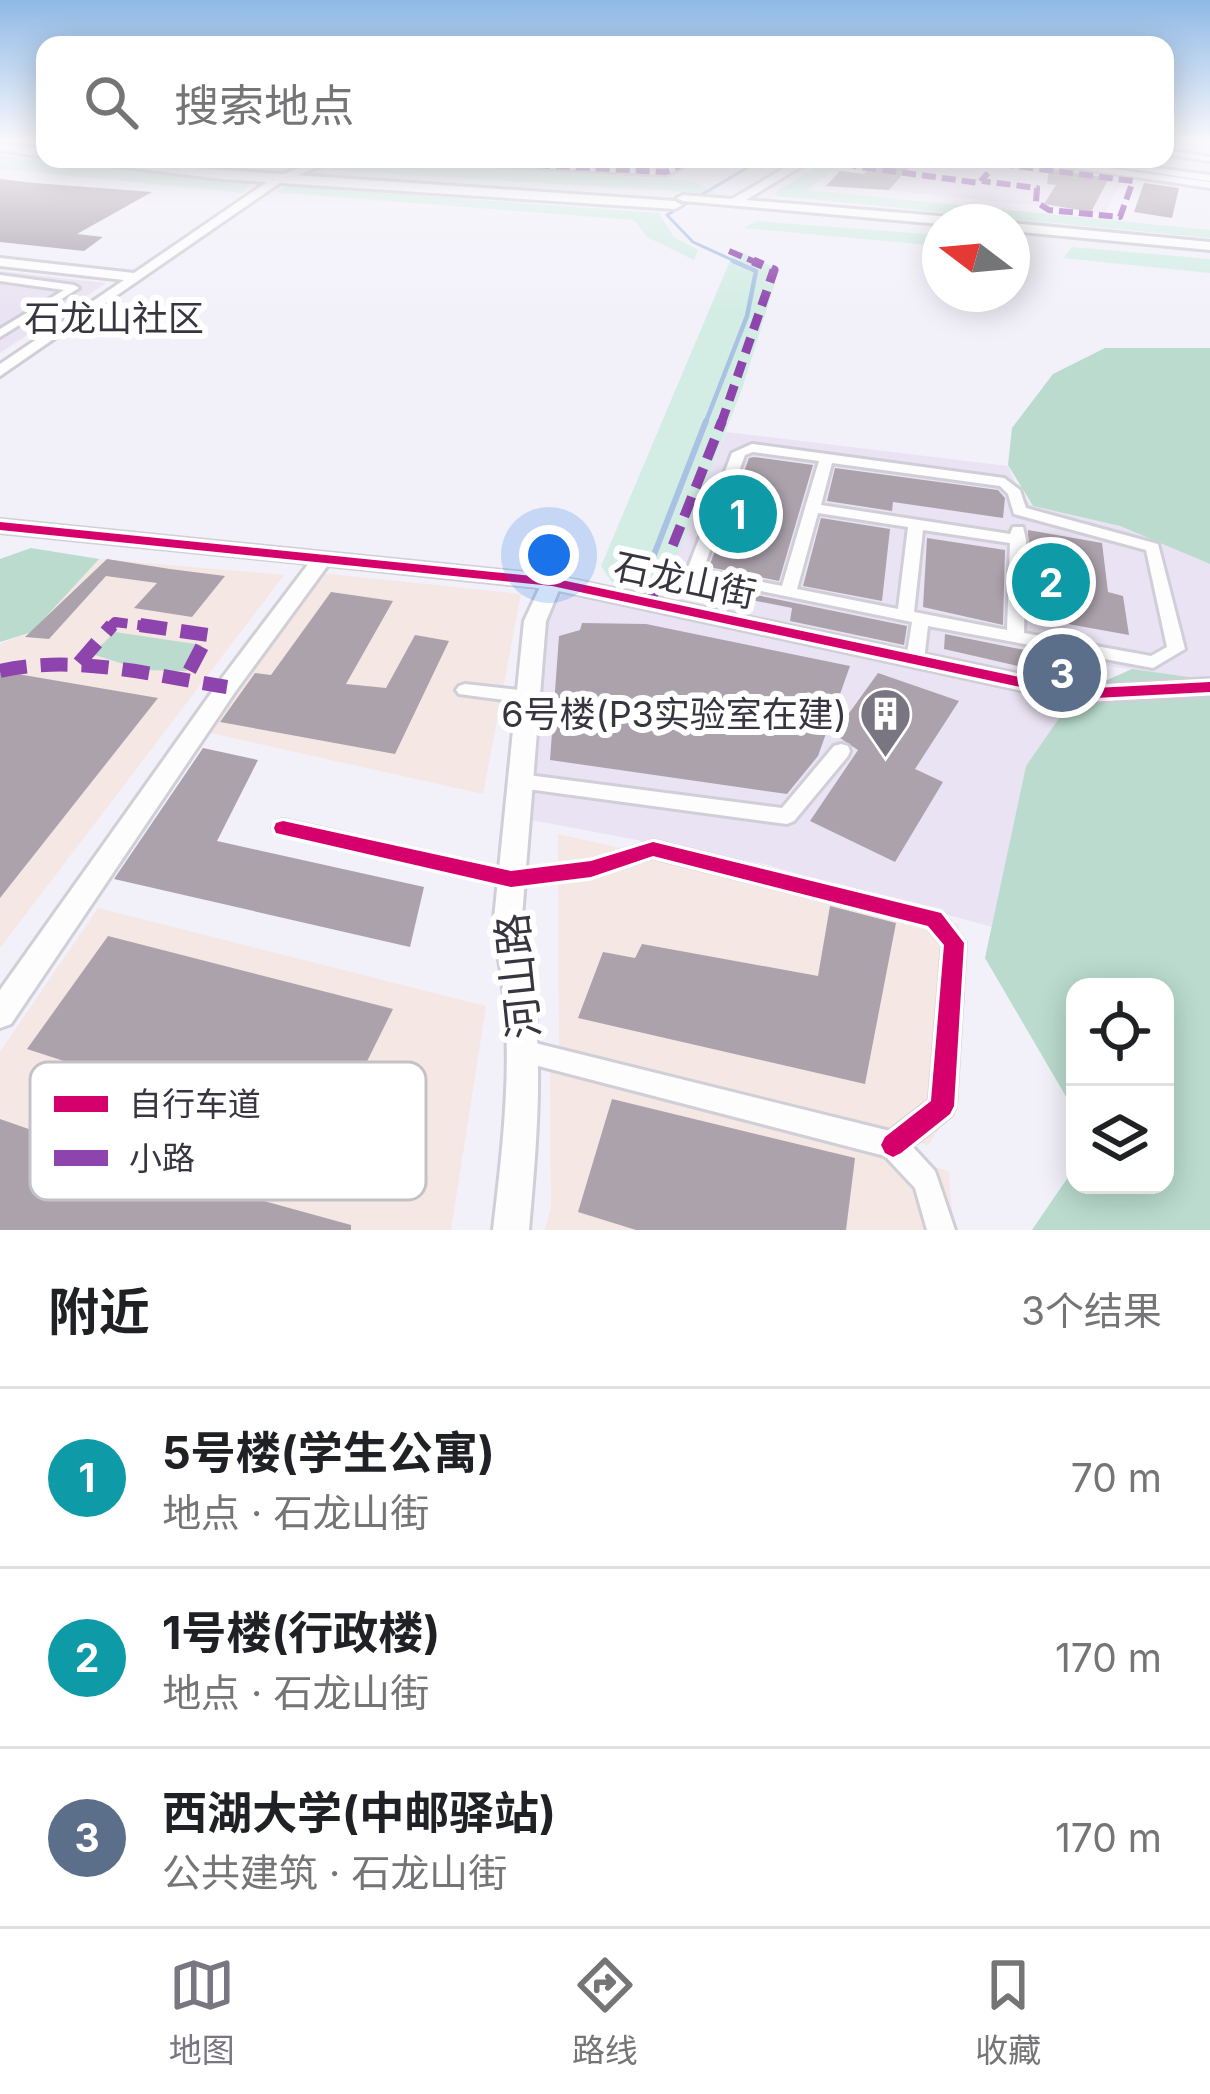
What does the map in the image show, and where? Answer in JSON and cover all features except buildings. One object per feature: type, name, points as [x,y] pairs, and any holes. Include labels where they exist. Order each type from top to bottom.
[{"type":"main road","points":[[591,196],[689,203]]},
{"type":"street","points":[[0,371],[7,361],[258,196]]},
{"type":"street","points":[[733,206],[748,196]]},
{"type":"street","points":[[689,203],[922,219]]},
{"type":"street","points":[[733,206],[922,225]]},
{"type":"street","points":[[1030,232],[1210,249]]},
{"type":"street","points":[[0,262],[136,278]]},
{"type":"street","points":[[0,278],[74,288],[0,334]]},
{"type":"street","points":[[1016,637],[1019,511],[1015,493],[1004,482],[752,448],[739,453],[694,574],[789,590],[913,617],[1016,637],[1154,662],[1176,649],[1153,547],[1019,511]]},
{"type":"street","points":[[789,590],[827,458]]},
{"type":"street","points":[[813,508],[1018,540]]},
{"type":"street","points":[[915,660],[916,524]]},
{"type":"street","name":"石龙山街","points":[[0,526],[552,582],[1076,694],[1210,687]]},
{"type":"street","points":[[0,544],[38,532]]},
{"type":"street","points":[[0,1016],[227,687],[324,557]]},
{"type":"street","name":"河山路","points":[[511,1230],[527,1052],[519,970],[507,929],[535,621],[552,582]]},
{"type":"street","points":[[465,691],[528,698]]},
{"type":"street","points":[[520,781],[787,816],[842,751]]},
{"type":"street","points":[[283,828],[511,879],[591,869],[653,850],[934,919],[953,943],[942,1106],[893,1145]]},
{"type":"street","points":[[527,1052],[893,1145],[926,1180],[941,1230]]},
{"type":"shaded area","points":[[948,196],[1114,196],[1105,213]]},
{"type":"shaded area","points":[[0,271],[106,283],[0,353]]},
{"type":"shaded area","points":[[726,432],[1008,466],[1021,495],[1033,506],[1120,526],[1210,564],[1210,680],[1084,663],[1082,692],[1026,766],[992,927],[764,864],[526,819],[544,624],[563,593],[654,609]]},
{"type":"shaded area","points":[[99,559],[284,575],[0,948],[0,644],[32,632]]},
{"type":"shaded area","points":[[320,573],[521,594],[483,794],[206,732]]},
{"type":"shaded area","points":[[558,834],[959,924],[956,1104],[928,1145],[559,1048]]},
{"type":"shaded area","points":[[98,908],[486,1006],[451,1230],[0,1230],[0,1052]]},
{"type":"shaded area","points":[[550,1056],[949,1171],[953,1230],[545,1230],[551,1207]]},
{"type":"green space","points":[[329,196],[433,196],[659,213],[674,237],[698,250],[694,260],[647,237],[634,220]]},
{"type":"green space","points":[[781,196],[872,196],[949,204],[922,204],[922,210]]},
{"type":"green space","points":[[1030,212],[1210,230],[1210,238],[1030,221]]},
{"type":"green space","points":[[757,221],[922,234],[922,244],[744,228]]},
{"type":"green space","points":[[1072,247],[1210,259],[1210,273],[1063,258]]},
{"type":"green space","points":[[735,249],[779,270],[743,386],[663,594],[611,581],[601,566]]},
{"type":"green space","points":[[1105,348],[1210,348],[1210,564],[1120,526],[1033,506],[1008,465],[1012,428],[1053,374]]},
{"type":"green space","points":[[31,548],[99,559],[32,632],[0,642],[0,559]]},
{"type":"green space","points":[[115,632],[202,645],[187,671],[142,670],[92,654]]},
{"type":"green space","points":[[1132,669],[1210,680],[1210,1230],[1032,1230],[1066,1180],[1066,1194],[1174,1194],[1174,978],[1066,978],[1066,1097],[985,958],[1026,766],[1076,694]]},
{"type":"waterway","points":[[699,196],[667,215],[693,242],[741,264]]},
{"type":"waterway","points":[[705,424],[747,316],[756,271],[733,261]]},
{"type":"waterway","points":[[645,578],[706,421]]},
{"type":"marked path","points":[[1036,196],[1036,202],[1049,210],[1120,217],[1127,196]]},
{"type":"marked path","points":[[650,603],[712,448],[774,270],[729,251]]},
{"type":"marked path","points":[[79,663],[115,622],[208,635],[184,681]]},
{"type":"marked path","points":[[0,671],[28,665],[85,664],[227,687]]},
{"type":"cycle path","points":[[0,526],[552,582],[1076,694],[1210,687]]},
{"type":"cycle path","points":[[283,828],[511,879],[591,869],[653,849],[934,919],[954,943],[942,1106],[893,1145]]},
{"type":"place","name":"5号楼(学生公寓)","points":[[738,514]]},
{"type":"place","name":"1号楼(行政楼)","points":[[1051,582]]},
{"type":"place","name":"西湖大学(中邮驿站)","points":[[1062,673]]},
{"type":"place","name":"6号楼(P3实验室在建)","points":[[886,760]]},
{"type":"district","name":"石龙山社区","points":[[114,318]]}]
